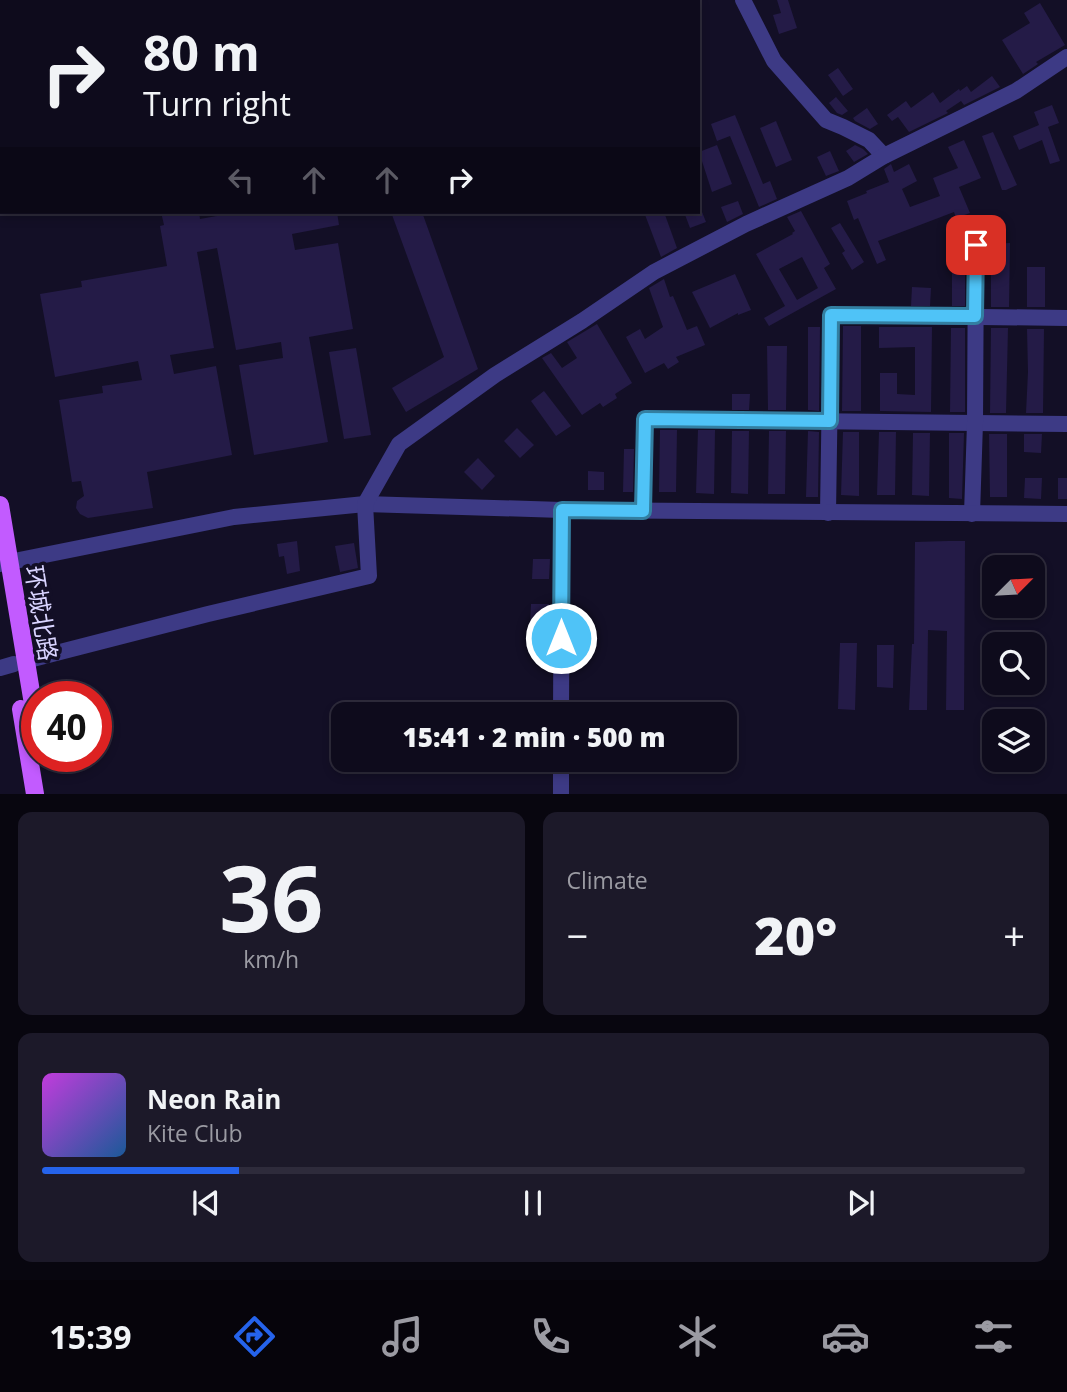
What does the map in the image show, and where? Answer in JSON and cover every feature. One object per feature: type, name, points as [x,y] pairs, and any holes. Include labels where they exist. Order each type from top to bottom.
[{"type":"main road","name":"环城北路","points":[[0,505],[3,568],[13,664],[35,793]]},
{"type":"main road","name":"环城北路","points":[[13,664],[21,685]]},
{"type":"main road","points":[[44,772],[48,793]]},
{"type":"street","points":[[743,0],[774,61],[826,120],[869,140],[884,156]]},
{"type":"street","points":[[13,664],[369,576],[365,504],[399,444],[495,375],[654,272],[747,224],[848,178],[884,156],[1016,91],[1067,57]]},
{"type":"street","points":[[972,513],[976,245]]},
{"type":"street","points":[[828,513],[831,315],[1067,318]]},
{"type":"street","points":[[643,511],[645,419],[1067,424]]},
{"type":"street","points":[[3,568],[234,517],[365,504],[562,510],[1067,514]]},
{"type":"street","points":[[561,702],[562,510]]},
{"type":"street","points":[[561,772],[561,793]]},
{"type":"building","points":[[777,0],[788,0],[797,28],[779,34],[773,15],[781,13]]},
{"type":"building","points":[[1040,3],[1065,45],[1036,62],[1038,64],[1023,74],[1002,40],[1030,23],[1024,13]]},
{"type":"building","points":[[838,68],[853,89],[843,96],[828,75]]},
{"type":"building","points":[[992,76],[1000,87],[964,105],[961,101],[946,111],[948,113],[909,132],[898,117],[892,121],[887,115],[906,101],[911,108],[933,92],[940,103],[967,86],[971,92]]},
{"type":"building","points":[[836,97],[848,111],[842,115],[829,103]]},
{"type":"building","points":[[1052,105],[1059,123],[1048,127],[1060,161],[1050,164],[1042,140],[1019,150],[1013,136],[1039,125],[1034,112]]},
{"type":"building","points":[[867,108],[878,124],[870,129],[853,118]]},
{"type":"building","points":[[735,115],[763,184],[770,181],[777,199],[759,207],[730,136],[717,141],[711,124]]},
{"type":"building","points":[[776,121],[792,160],[776,167],[760,128]]},
{"type":"building","points":[[993,132],[1017,185],[1006,190],[1002,190],[982,136]]},
{"type":"building","points":[[964,140],[981,178],[959,187],[970,213],[956,218],[954,212],[878,241],[886,260],[877,264],[858,218],[854,220],[847,201],[889,182],[884,169],[891,164],[894,172],[909,164],[917,181],[902,189],[910,207],[940,196],[933,178],[958,168],[948,147]]},
{"type":"building","points":[[717,145],[732,184],[712,192],[700,152]]},
{"type":"building","points":[[855,145],[868,154],[854,162],[846,151]]},
{"type":"building","points":[[830,151],[839,171],[826,176],[817,157]]},
{"type":"building","points":[[738,201],[743,214],[727,222],[721,207]]},
{"type":"building","points":[[801,211],[830,264],[824,268],[836,289],[769,326],[764,318],[785,306],[756,254],[793,234],[795,231],[787,217]],"holes":[[[802,257],[818,288],[797,300],[779,269]]]},
{"type":"building","points":[[702,212],[706,222],[690,228],[685,214]]},
{"type":"building","points":[[161,214],[199,214],[200,219],[228,214],[337,214],[339,225],[292,234],[295,250],[338,243],[353,329],[309,337],[328,442],[254,455],[239,365],[283,358],[281,342],[236,350],[217,248],[197,252],[214,348],[170,355],[174,374],[216,366],[232,455],[147,472],[153,508],[88,518],[76,508],[77,501],[84,496],[81,481],[72,482],[59,400],[103,393],[102,386],[142,380],[138,361],[55,377],[40,294],[82,287],[81,281],[167,266],[160,226],[164,225]]},
{"type":"building","points":[[392,214],[423,214],[478,369],[406,412],[392,388],[444,357]]},
{"type":"building","points":[[645,214],[665,214],[677,248],[661,257]]},
{"type":"building","points":[[840,223],[864,262],[852,270],[842,253],[845,251],[831,228]]},
{"type":"building","points":[[1010,243],[1009,307],[991,307],[991,244]]},
{"type":"building","points":[[952,266],[965,267],[965,306],[952,306]]},
{"type":"building","points":[[1027,267],[1045,267],[1045,307],[1027,307]]},
{"type":"building","points":[[735,274],[751,310],[738,313],[710,328],[692,292]]},
{"type":"building","points":[[664,279],[687,330],[697,326],[705,345],[676,357],[679,362],[668,369],[664,363],[645,373],[626,337],[640,329],[645,339],[663,327],[649,288]]},
{"type":"building","points":[[912,287],[931,288],[930,306],[911,306]]},
{"type":"building","points":[[597,324],[632,383],[615,394],[617,398],[603,407],[600,403],[582,415],[542,358],[551,353],[562,368],[577,358],[567,342]]},
{"type":"building","points":[[843,326],[861,326],[861,411],[842,411]]},
{"type":"building","points":[[808,327],[820,327],[819,411],[808,410]]},
{"type":"building","points":[[879,327],[932,327],[931,412],[880,411],[880,373],[897,373],[897,394],[915,395],[915,347],[879,348]]},
{"type":"building","points":[[951,328],[965,328],[965,412],[950,412]]},
{"type":"building","points":[[991,328],[1008,328],[1006,413],[990,413]]},
{"type":"building","points":[[1027,329],[1044,329],[1043,413],[1026,413]]},
{"type":"building","points":[[767,346],[787,346],[786,410],[768,410]]},
{"type":"building","points":[[356,348],[371,435],[344,439],[329,352]]},
{"type":"building","points":[[544,391],[571,426],[556,436],[531,401]]},
{"type":"building","points":[[732,394],[750,394],[749,410],[732,410]]},
{"type":"building","points":[[517,428],[534,445],[520,458],[504,441]]},
{"type":"building","points":[[660,430],[677,430],[676,492],[659,492]]},
{"type":"building","points":[[698,430],[715,430],[714,494],[696,493]]},
{"type":"building","points":[[732,431],[749,431],[748,494],[731,493]]},
{"type":"building","points":[[769,431],[786,431],[785,494],[768,494]]},
{"type":"building","points":[[808,431],[819,432],[818,497],[806,497]]},
{"type":"building","points":[[843,432],[859,432],[859,496],[841,495]]},
{"type":"building","points":[[879,432],[896,432],[895,495],[877,495]]},
{"type":"building","points":[[913,433],[930,433],[929,496],[912,495]]},
{"type":"building","points":[[949,433],[964,433],[962,499],[949,498]]},
{"type":"building","points":[[989,434],[1007,434],[1007,497],[990,497]]},
{"type":"building","points":[[1024,434],[1042,434],[1041,453],[1024,452]]},
{"type":"building","points":[[624,449],[634,449],[633,492],[623,492]]},
{"type":"building","points":[[478,458],[495,476],[482,490],[464,472]]},
{"type":"building","points":[[588,471],[604,472],[604,490],[588,490]]},
{"type":"building","points":[[1025,478],[1042,478],[1041,499],[1024,498]]},
{"type":"building","points":[[1058,478],[1067,478],[1067,499],[1058,499]]},
{"type":"building","points":[[297,541],[300,571],[287,574],[284,556],[279,557],[277,544]]},
{"type":"building","points":[[965,541],[964,710],[946,710],[947,631],[928,630],[927,710],[909,710],[914,644],[915,542]]},
{"type":"building","points":[[354,543],[358,568],[340,572],[335,546]]},
{"type":"building","points":[[533,559],[550,559],[549,579],[532,579]]},
{"type":"building","points":[[531,604],[549,604],[549,626],[530,626]]},
{"type":"building","points":[[840,643],[857,643],[855,710],[838,709]]},
{"type":"building","points":[[877,645],[894,645],[893,688],[877,687]]},
{"type":"route","points":[[561,638],[562,510],[643,511],[645,419],[830,421],[831,315],[975,316],[976,245]]}]
